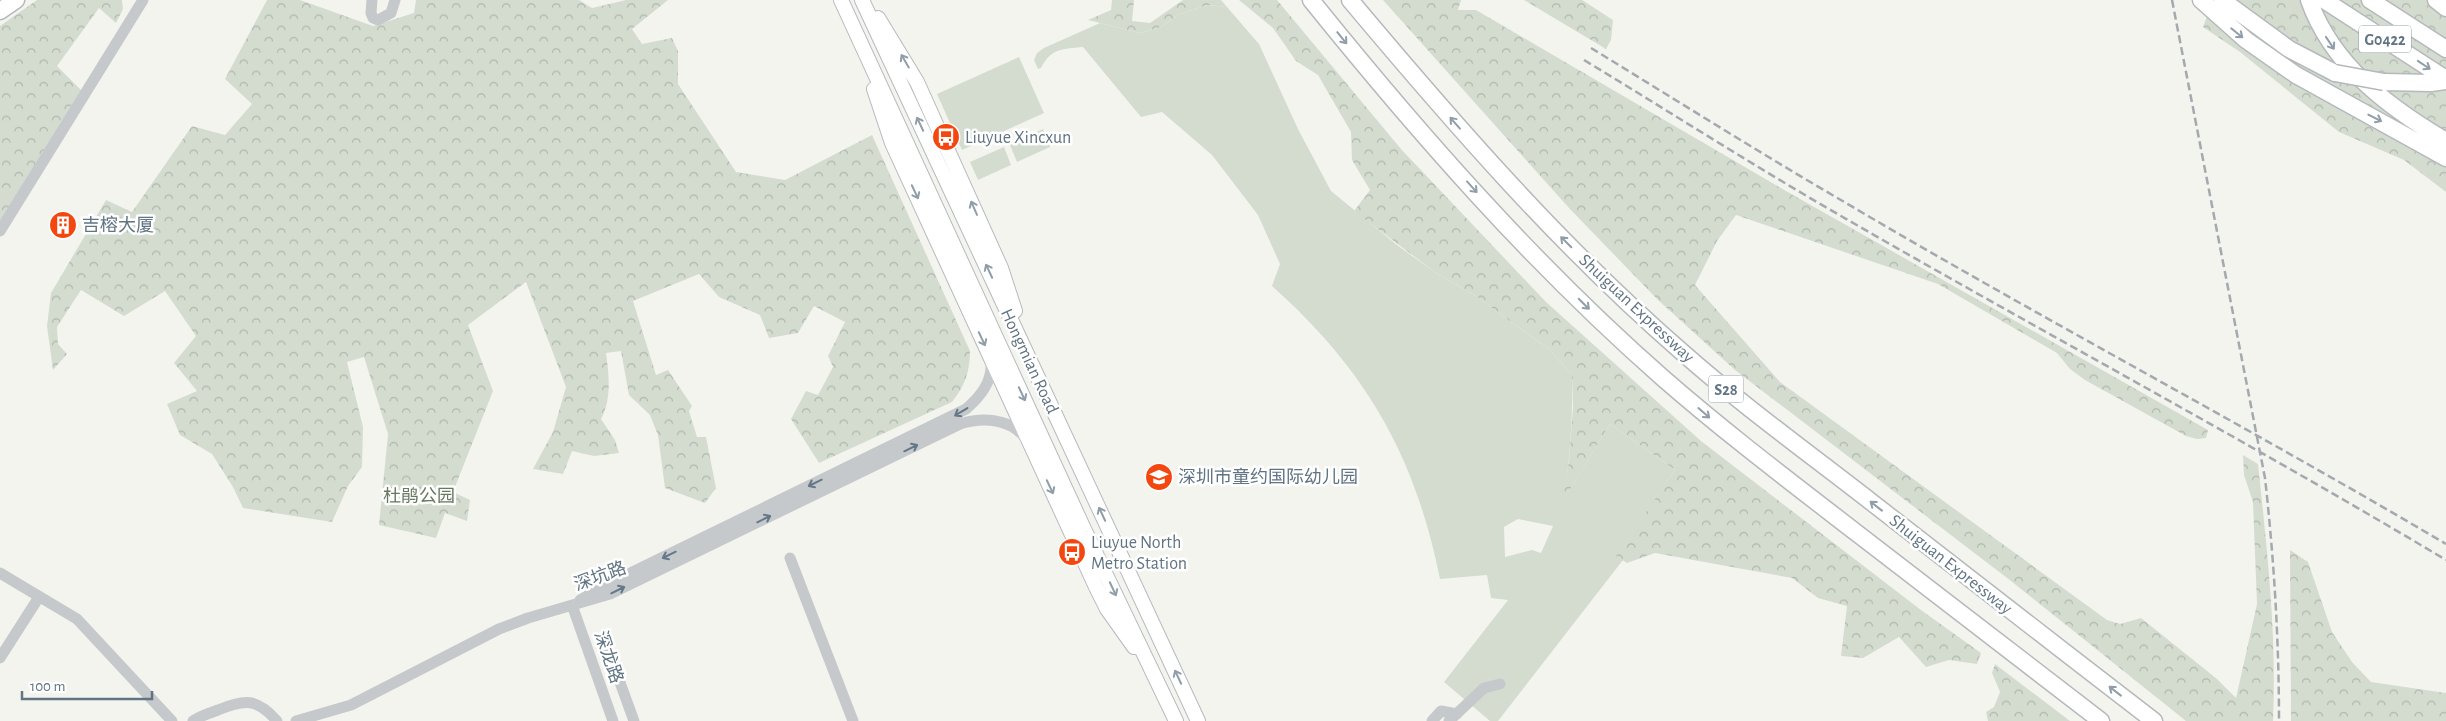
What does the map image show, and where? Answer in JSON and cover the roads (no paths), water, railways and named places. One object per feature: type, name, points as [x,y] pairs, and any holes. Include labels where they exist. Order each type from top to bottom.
[{"type":"highway","points":[[0,11],[16,0]]},
{"type":"highway","name":"Shuiguan Expressway","points":[[1311,0],[1370,72],[1518,237],[1587,308],[1662,378],[1730,435],[2101,721]]},
{"type":"highway","name":"Shuiguan Expressway","points":[[1350,0],[1469,139],[1542,217],[1612,288],[1682,352],[1752,410],[2154,721]]},
{"type":"highway","points":[[2201,0],[2246,40],[2296,75],[2443,151]]},
{"type":"highway","points":[[2222,0],[2289,50],[2335,73],[2399,83],[2431,83],[2446,80]]},
{"type":"highway","points":[[2309,0],[2322,31],[2356,74],[2443,151]]},
{"type":"highway","name":"G0422","points":[[2324,0],[2446,80]]},
{"type":"highway","name":"G0422","points":[[2370,0],[2446,50]]},
{"type":"highway","points":[[2436,0],[2446,8]]},
{"type":"main road","name":"Hongmian Road","points":[[841,0],[1176,721]]},
{"type":"main road","name":"Hongmian Road","points":[[862,0],[1198,721]]},
{"type":"main road","points":[[866,0],[917,82],[1000,268],[1026,352]]},
{"type":"main road","points":[[856,31],[892,143],[1099,594],[1121,630],[1151,669]]},
{"type":"street","points":[[0,231],[143,0]]},
{"type":"street","points":[[372,0],[371,14],[373,18],[378,20],[391,13],[395,0]]},
{"type":"street","name":"深坑路","points":[[572,605],[606,585],[966,409],[985,389],[992,368],[991,358]]},
{"type":"street","name":"深坑路","points":[[572,605],[610,594],[960,424],[973,420],[1000,422],[1023,435],[1032,448]]},
{"type":"street","points":[[790,558],[853,721]]},
{"type":"street","points":[[0,574],[77,620],[172,721]]},
{"type":"street","points":[[0,658],[39,597]]},
{"type":"street","points":[[296,721],[351,705],[499,629],[572,605]]},
{"type":"street","name":"深龙路","points":[[572,605],[613,721]]},
{"type":"street","points":[[609,652],[634,721]]},
{"type":"street","points":[[1432,721],[1441,712],[1454,719],[1484,688],[1500,684]]},
{"type":"street","points":[[193,721],[236,703],[254,703],[266,708],[276,721]]},
{"type":"railway","points":[[2172,0],[2265,478],[2275,600],[2279,721]]},
{"type":"railway","points":[[1591,48],[1782,165],[1921,246],[2446,544]]},
{"type":"railway","points":[[1584,60],[1841,216],[2296,472],[2446,560]]},
{"type":"place","name":"Liuyue Xincxun","points":[[946,137]]},
{"type":"place","name":"吉榕大厦","points":[[63,225]]},
{"type":"place","name":"深圳市童约国际幼儿园","points":[[1159,477]]},
{"type":"place","name":"Liuyue North Metro Station","points":[[1072,552]]},
{"type":"park label","name":"杜鹃公园","points":[[419,496]]}]
